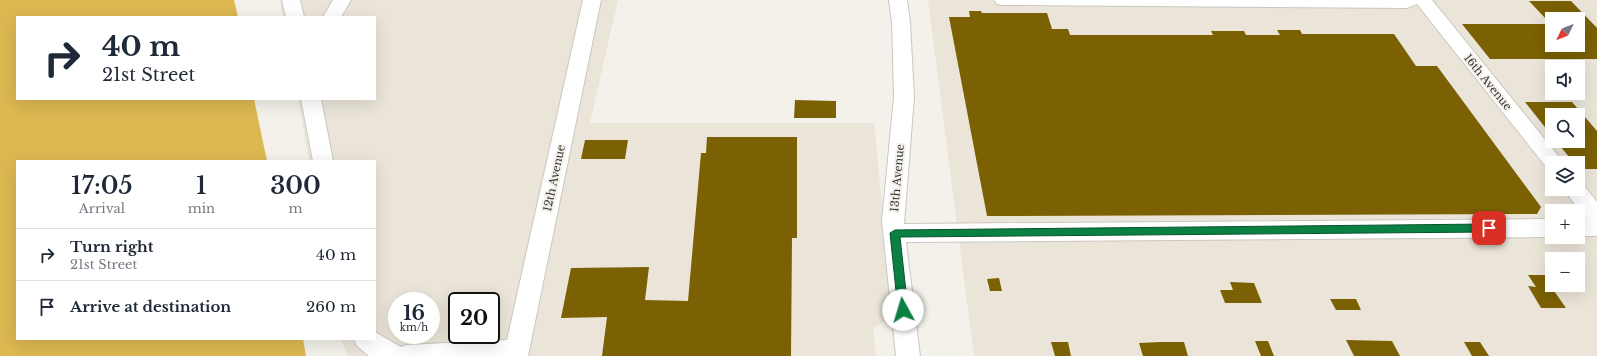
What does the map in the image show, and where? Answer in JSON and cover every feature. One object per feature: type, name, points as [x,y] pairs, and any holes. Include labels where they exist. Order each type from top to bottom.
[{"type":"lane","points":[[291,0],[295,16]]},
{"type":"lane","points":[[333,16],[342,0]]},
{"type":"lane","name":"12th Avenue","points":[[516,353],[592,0]]},
{"type":"lane","name":"13th Avenue","points":[[898,0],[901,22],[904,97],[893,221],[908,356]]},
{"type":"lane","points":[[1003,0],[1407,3],[1411,0]]},
{"type":"lane","name":"16th Avenue","points":[[1423,0],[1548,156]]},
{"type":"lane","points":[[311,100],[323,160]]},
{"type":"lane","points":[[1580,196],[1597,217]]},
{"type":"lane","points":[[1585,228],[1597,227]]},
{"type":"lane","points":[[895,233],[1545,228]]},
{"type":"lane","points":[[367,340],[378,348],[394,356]]},
{"type":"lane","points":[[407,356],[516,353]]},
{"type":"shaded area","points":[[0,0],[234,0],[238,16],[16,16],[16,100],[254,100],[267,160],[16,160],[16,340],[303,340],[306,356],[0,356]]},
{"type":"shaded area","points":[[280,0],[618,0],[590,123],[874,123],[893,317],[873,328],[876,356],[348,356],[340,340],[376,340],[376,160],[309,160],[298,100],[376,100],[376,16],[283,16]]},
{"type":"shaded area","points":[[928,0],[1597,0],[1597,356],[974,356]]},
{"type":"building","points":[[1529,1],[1571,1],[1582,12],[1545,12],[1545,18]]},
{"type":"building","points":[[969,11],[981,11],[982,13],[1047,13],[1052,29],[1068,29],[1070,35],[1213,35],[1211,31],[1244,31],[1246,35],[1280,35],[1277,30],[1300,30],[1302,34],[1394,34],[1416,66],[1437,66],[1541,207],[1537,214],[987,216],[949,17],[970,17]]},
{"type":"building","points":[[1585,16],[1597,28],[1597,59],[1490,59],[1462,24],[1545,24],[1545,52],[1585,52]]},
{"type":"building","points":[[795,100],[836,101],[836,118],[794,118]]},
{"type":"building","points":[[1525,102],[1572,102],[1577,108],[1545,108],[1545,127]]},
{"type":"building","points":[[1585,117],[1597,131],[1597,169],[1585,169],[1585,156],[1568,156],[1562,148],[1585,148]]},
{"type":"building","points":[[707,137],[797,137],[797,238],[792,238],[791,356],[602,356],[607,317],[561,318],[571,268],[649,267],[645,300],[688,301],[701,153],[706,153]]},
{"type":"building","points":[[585,140],[628,140],[625,159],[581,159]]},
{"type":"building","points":[[1528,275],[1545,275],[1545,292],[1555,292],[1566,308],[1541,308],[1528,286],[1536,287]]},
{"type":"building","points":[[999,278],[1002,291],[990,291],[987,279]]},
{"type":"building","points":[[1230,282],[1254,283],[1262,303],[1225,303],[1220,290],[1233,290]]},
{"type":"building","points":[[1330,299],[1356,299],[1361,310],[1336,310]]},
{"type":"building","points":[[1346,340],[1392,341],[1400,356],[1354,356]]},
{"type":"building","points":[[1255,341],[1268,341],[1274,356],[1261,356]]},
{"type":"building","points":[[1051,342],[1068,342],[1071,356],[1055,356]]},
{"type":"building","points":[[1184,342],[1188,356],[1143,356],[1139,343]]},
{"type":"building","points":[[1464,342],[1480,342],[1489,356],[1472,356]]},
{"type":"route","points":[[903,310],[895,233],[1489,228]]}]
